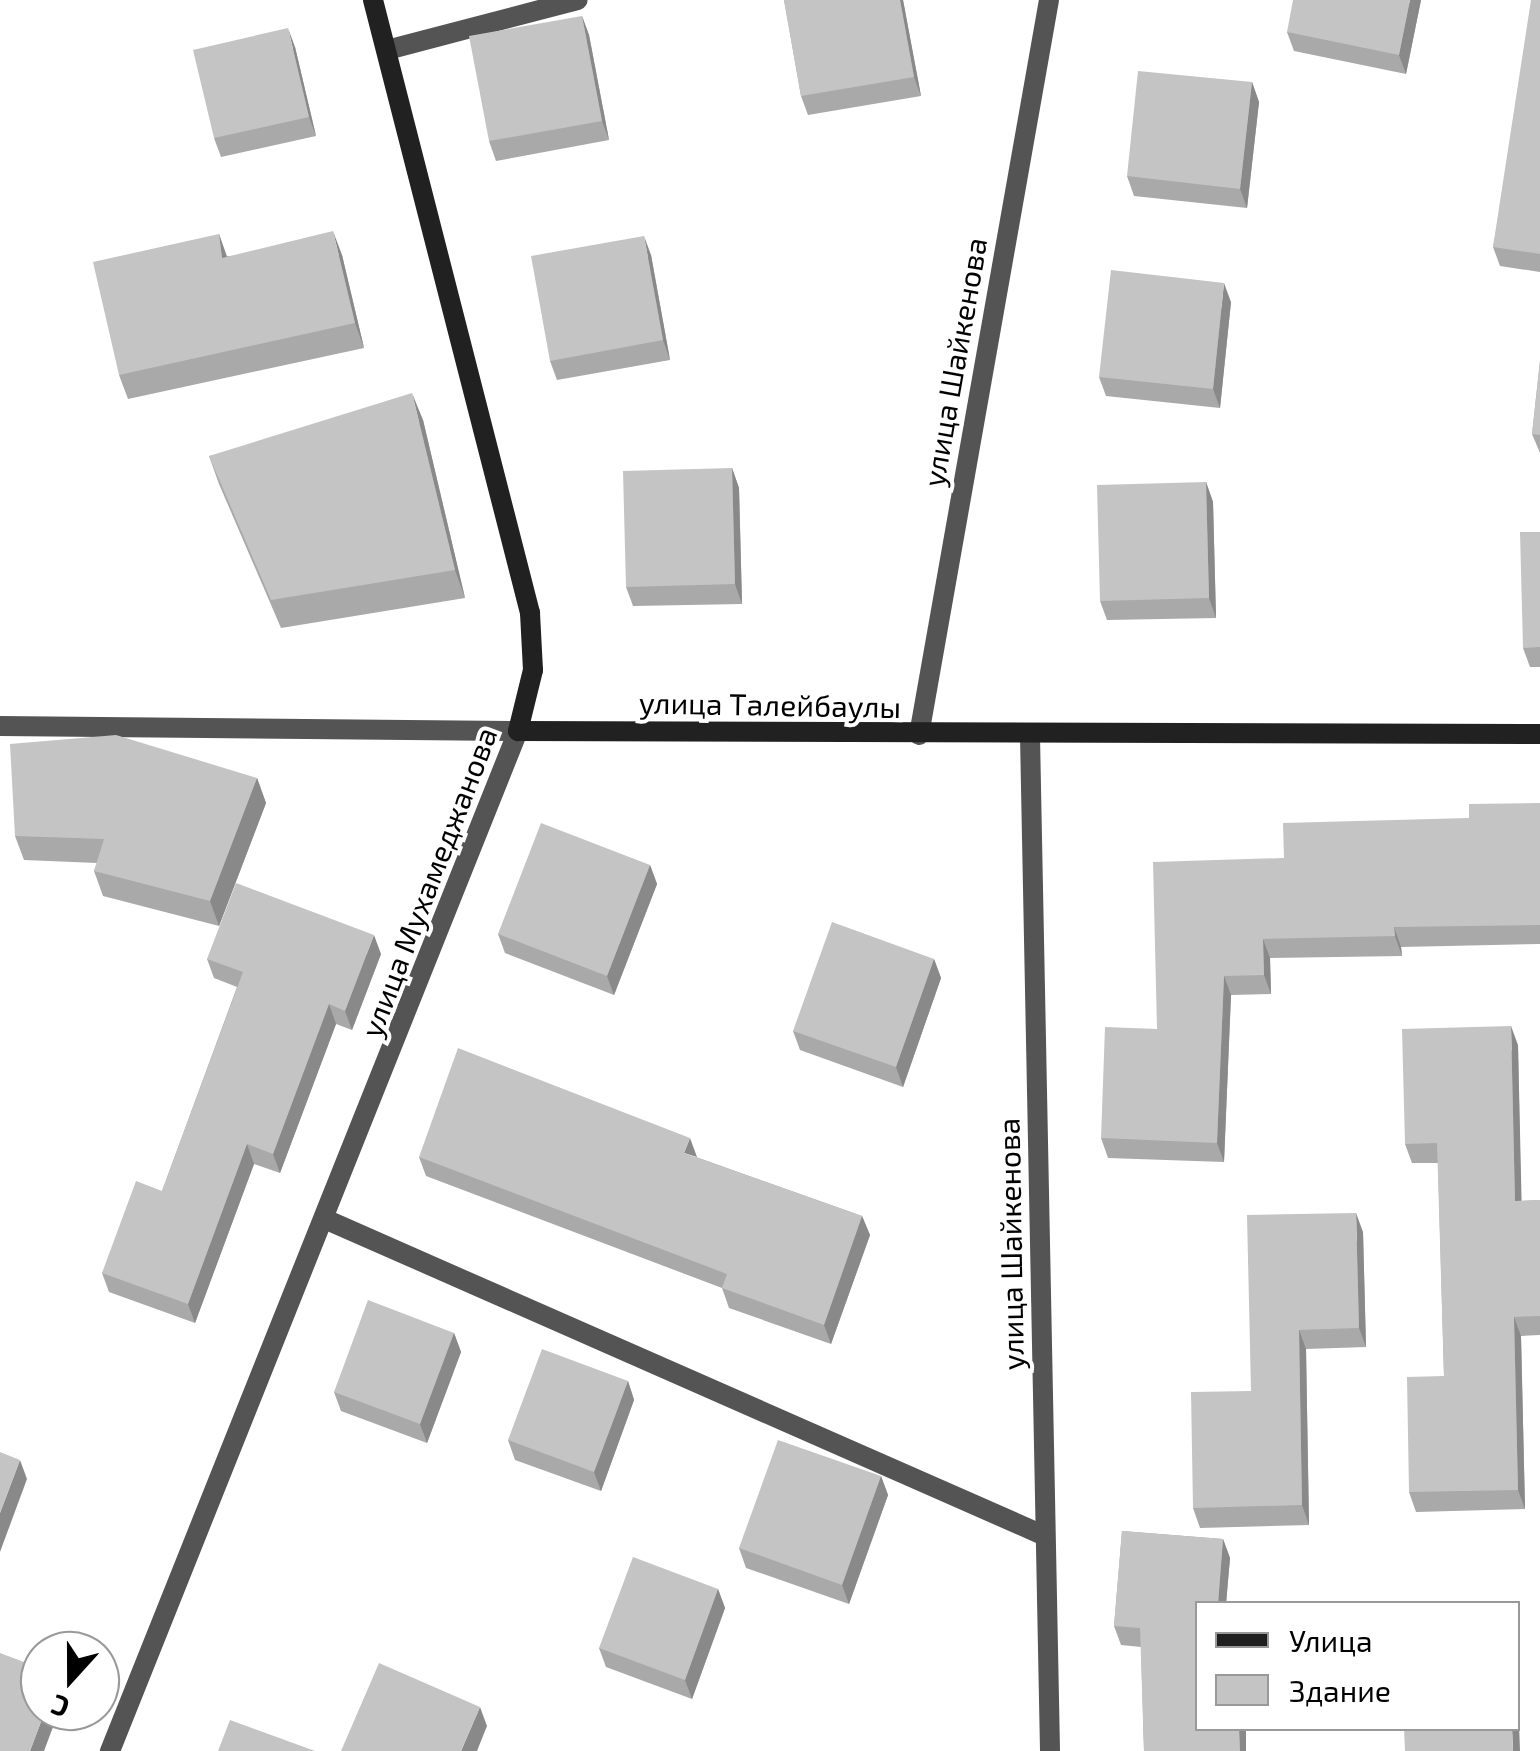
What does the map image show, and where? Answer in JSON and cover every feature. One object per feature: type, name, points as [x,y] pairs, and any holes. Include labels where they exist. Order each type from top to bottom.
[{"type":"street","name":"улица Мухамеджанова","points":[[110,1751],[327,1220],[518,731],[533,670],[530,613],[373,0]]},
{"type":"street","points":[[386,50],[578,0]]},
{"type":"street","name":"улица Шайкенова","points":[[919,735],[1048,0]]},
{"type":"street","name":"улица Талейбаулы","points":[[0,726],[1030,736],[1540,734]]},
{"type":"street","name":"улица Шайкенова","points":[[1030,736],[1050,1751]]},
{"type":"street","points":[[327,1220],[1046,1536]]},
{"type":"building","points":[[784,0],[900,0],[914,77],[801,96]]},
{"type":"building","points":[[1293,0],[1410,0],[1399,55],[1287,32]]},
{"type":"building","points":[[1531,0],[1540,0],[1540,254],[1493,247]]},
{"type":"building","points":[[582,16],[602,121],[489,141],[469,36]]},
{"type":"building","points":[[288,28],[309,117],[214,138],[193,50]]},
{"type":"building","points":[[1138,71],[1252,82],[1240,189],[1127,176]]},
{"type":"building","points":[[333,231],[355,323],[119,375],[93,262],[219,234],[222,258]]},
{"type":"building","points":[[644,236],[663,340],[550,361],[531,256]]},
{"type":"building","points":[[1111,270],[1224,283],[1213,389],[1099,377]]},
{"type":"building","points":[[1540,361],[1540,435],[1532,434]]},
{"type":"building","points":[[412,393],[455,570],[271,600],[209,456]]},
{"type":"building","points":[[732,468],[735,584],[626,587],[623,471]]},
{"type":"building","points":[[1206,482],[1209,598],[1100,601],[1097,485]]},
{"type":"building","points":[[1520,532],[1540,532],[1540,647],[1523,648]]},
{"type":"building","points":[[116,735],[257,778],[210,901],[94,871],[104,839],[15,836],[10,744]]},
{"type":"building","points":[[1540,803],[1540,925],[1394,927],[1395,936],[1263,939],[1264,975],[1224,976],[1217,1143],[1101,1138],[1105,1027],[1157,1029],[1153,862],[1284,858],[1283,823],[1469,818],[1469,804]]},
{"type":"building","points":[[541,823],[650,865],[607,976],[498,934]]},
{"type":"building","points":[[236,883],[374,935],[345,1011],[329,1004],[273,1154],[247,1144],[188,1304],[102,1273],[136,1181],[162,1191],[243,972],[207,959]]},
{"type":"building","points":[[832,922],[934,959],[896,1067],[793,1031]]},
{"type":"building","points":[[1511,1026],[1515,1201],[1540,1200],[1540,1316],[1514,1317],[1518,1490],[1409,1492],[1407,1377],[1444,1376],[1437,1143],[1405,1144],[1402,1029]]},
{"type":"building","points":[[458,1048],[690,1138],[684,1153],[862,1216],[824,1325],[722,1288],[727,1274],[419,1157]]},
{"type":"building","points":[[1356,1213],[1359,1328],[1299,1330],[1302,1505],[1193,1508],[1191,1392],[1251,1391],[1247,1215]]},
{"type":"building","points":[[368,1300],[454,1333],[420,1424],[334,1392]]},
{"type":"building","points":[[542,1349],[628,1381],[594,1472],[508,1440]]},
{"type":"building","points":[[778,1440],[881,1476],[842,1585],[739,1548]]},
{"type":"building","points":[[0,1452],[20,1460],[0,1513]]},
{"type":"building","points":[[1122,1531],[1223,1539],[1218,1601],[1195,1601],[1195,1731],[1239,1731],[1240,1751],[1144,1751],[1140,1628],[1114,1626]]},
{"type":"building","points":[[633,1557],[718,1589],[685,1680],[599,1648]]},
{"type":"building","points":[[0,1653],[20,1660],[20,1731],[38,1731],[30,1751],[0,1751]]},
{"type":"building","points":[[379,1663],[480,1707],[461,1751],[341,1751]]},
{"type":"building","points":[[230,1720],[315,1751],[218,1751]]},
{"type":"building","points":[[1404,1731],[1512,1731],[1513,1751],[1405,1751]]}]
